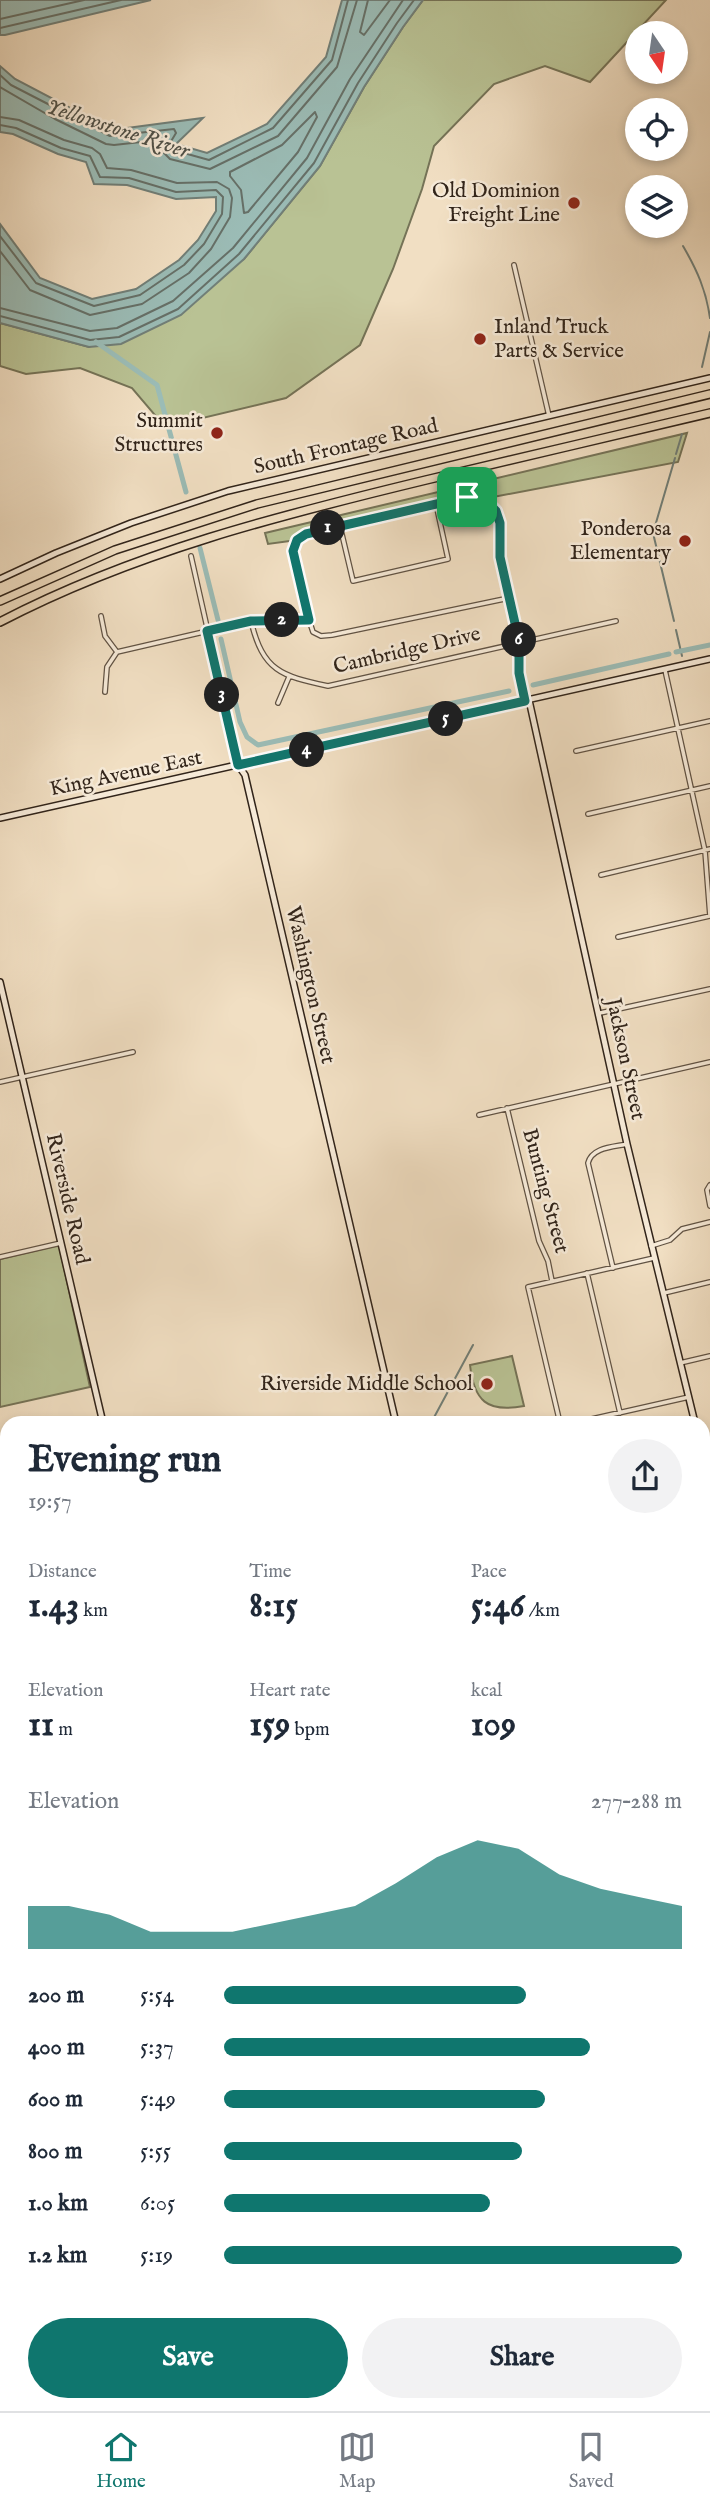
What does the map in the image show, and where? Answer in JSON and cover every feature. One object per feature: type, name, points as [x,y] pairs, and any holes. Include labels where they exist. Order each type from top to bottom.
[{"type":"highway","points":[[0,601],[115,550],[257,503],[710,394]]},
{"type":"highway","points":[[0,622],[59,593],[122,568],[260,521],[710,413]]},
{"type":"street","points":[[514,265],[549,416]]},
{"type":"street","name":"South Frontage Road","points":[[0,579],[131,523],[228,491],[710,378]]},
{"type":"street","name":"Jackson Street","points":[[436,504],[467,497],[479,499],[496,511],[500,523],[500,557],[519,641],[519,673],[600,1013],[627,1144],[693,1416]]},
{"type":"street","points":[[340,526],[354,581],[448,559],[436,504],[340,526],[306,534],[297,540],[293,551],[309,620],[313,632],[321,636],[509,598]]},
{"type":"street","name":"Washington Street","points":[[191,556],[238,765],[245,775],[394,1416]]},
{"type":"street","points":[[101,616],[105,636],[117,652]]},
{"type":"street","points":[[105,692],[107,667],[117,652],[251,621],[309,620]]},
{"type":"street","points":[[251,621],[257,646],[271,663],[289,677],[278,703]]},
{"type":"street","name":"Cambridge Drive","points":[[289,677],[328,688],[519,641],[616,621]]},
{"type":"street","name":"King Avenue East","points":[[0,818],[710,659]]},
{"type":"street","points":[[618,937],[710,916],[707,850],[690,790],[665,670]]},
{"type":"street","points":[[386,672],[386,678]]},
{"type":"street","points":[[576,751],[710,721]]},
{"type":"street","points":[[588,814],[710,786]]},
{"type":"street","points":[[601,875],[707,850]]},
{"type":"street","name":"Riverside Road","points":[[0,982],[3,1011],[22,1077],[101,1416]]},
{"type":"street","points":[[600,1013],[710,989]]},
{"type":"street","points":[[0,1082],[133,1052]]},
{"type":"street","points":[[479,1115],[710,1062]]},
{"type":"street","name":"Bunting Street","points":[[508,1108],[539,1241],[548,1261],[552,1282]]},
{"type":"street","points":[[613,1268],[588,1163],[595,1152],[627,1144]]},
{"type":"street","points":[[710,1185],[707,1190],[710,1206]]},
{"type":"street","points":[[651,1246],[670,1240],[682,1229],[710,1222]]},
{"type":"street","points":[[0,1257],[61,1243]]},
{"type":"street","points":[[558,1416],[528,1287],[654,1258]]},
{"type":"street","points":[[587,1273],[620,1413]]},
{"type":"street","points":[[662,1293],[710,1282]]},
{"type":"street","points":[[680,1363],[710,1356]]},
{"type":"street","points":[[606,1416],[689,1398]]},
{"type":"green space","points":[[423,0],[666,0],[647,21],[625,21],[625,44],[590,82],[545,66],[494,84],[434,146],[422,189],[393,269],[360,345],[286,398],[165,427],[132,388],[80,368],[26,374],[0,366],[0,323],[89,347],[244,259],[320,166],[364,87]]},
{"type":"green space","points":[[687,433],[678,462],[488,498],[467,497],[315,528],[297,540],[268,544],[265,533]]},
{"type":"green space","points":[[59,1245],[90,1387],[0,1407],[0,1259]]},
{"type":"green space","points":[[512,1356],[524,1406],[492,1406],[479,1396],[470,1365]]},
{"type":"water","points":[[0,0],[151,0],[0,35]]},
{"type":"water","points":[[342,0],[423,0],[364,87],[320,166],[244,259],[181,315],[121,344],[89,347],[0,323],[0,224],[40,278],[92,299],[136,289],[179,260],[198,240],[216,211],[216,197],[176,199],[127,185],[94,184],[86,162],[58,154],[13,134],[0,132],[0,66],[15,79],[112,130],[203,118],[176,144],[207,153],[267,124],[326,57]]},
{"type":"waterway","points":[[683,246],[700,281],[710,318]]},
{"type":"waterway","points":[[702,367],[710,332]]},
{"type":"waterway","points":[[96,342],[157,385],[186,492]]},
{"type":"waterway","points":[[676,454],[682,434]]},
{"type":"waterway","points":[[674,621],[653,533],[675,458]]},
{"type":"waterway","points":[[200,548],[218,620]]},
{"type":"waterway","points":[[676,630],[682,656]]},
{"type":"waterway","points":[[221,639],[240,722],[247,737],[258,745],[509,691]]},
{"type":"waterway","points":[[676,652],[710,645]]},
{"type":"waterway","points":[[533,685],[669,654]]},
{"type":"waterway","points":[[435,1416],[473,1345]]},
{"type":"place","name":"Old Dominion Freight Line","points":[[574,203]]},
{"type":"place","name":"Inland Truck Parts & Service","points":[[480,339]]},
{"type":"place","name":"Summit Structures","points":[[217,433]]},
{"type":"place","name":"Ponderosa Elementary","points":[[685,541]]},
{"type":"place","name":"Riverside Middle School","points":[[487,1384]]},
{"type":"route","points":[[467,497],[490,505],[496,511],[500,523],[500,557],[519,641],[519,673],[525,701],[238,765],[207,631],[251,621],[309,620],[293,551],[297,540],[306,534],[467,497]]},
{"type":"water label","name":"Yellowstone River","points":[[118,129]]}]
